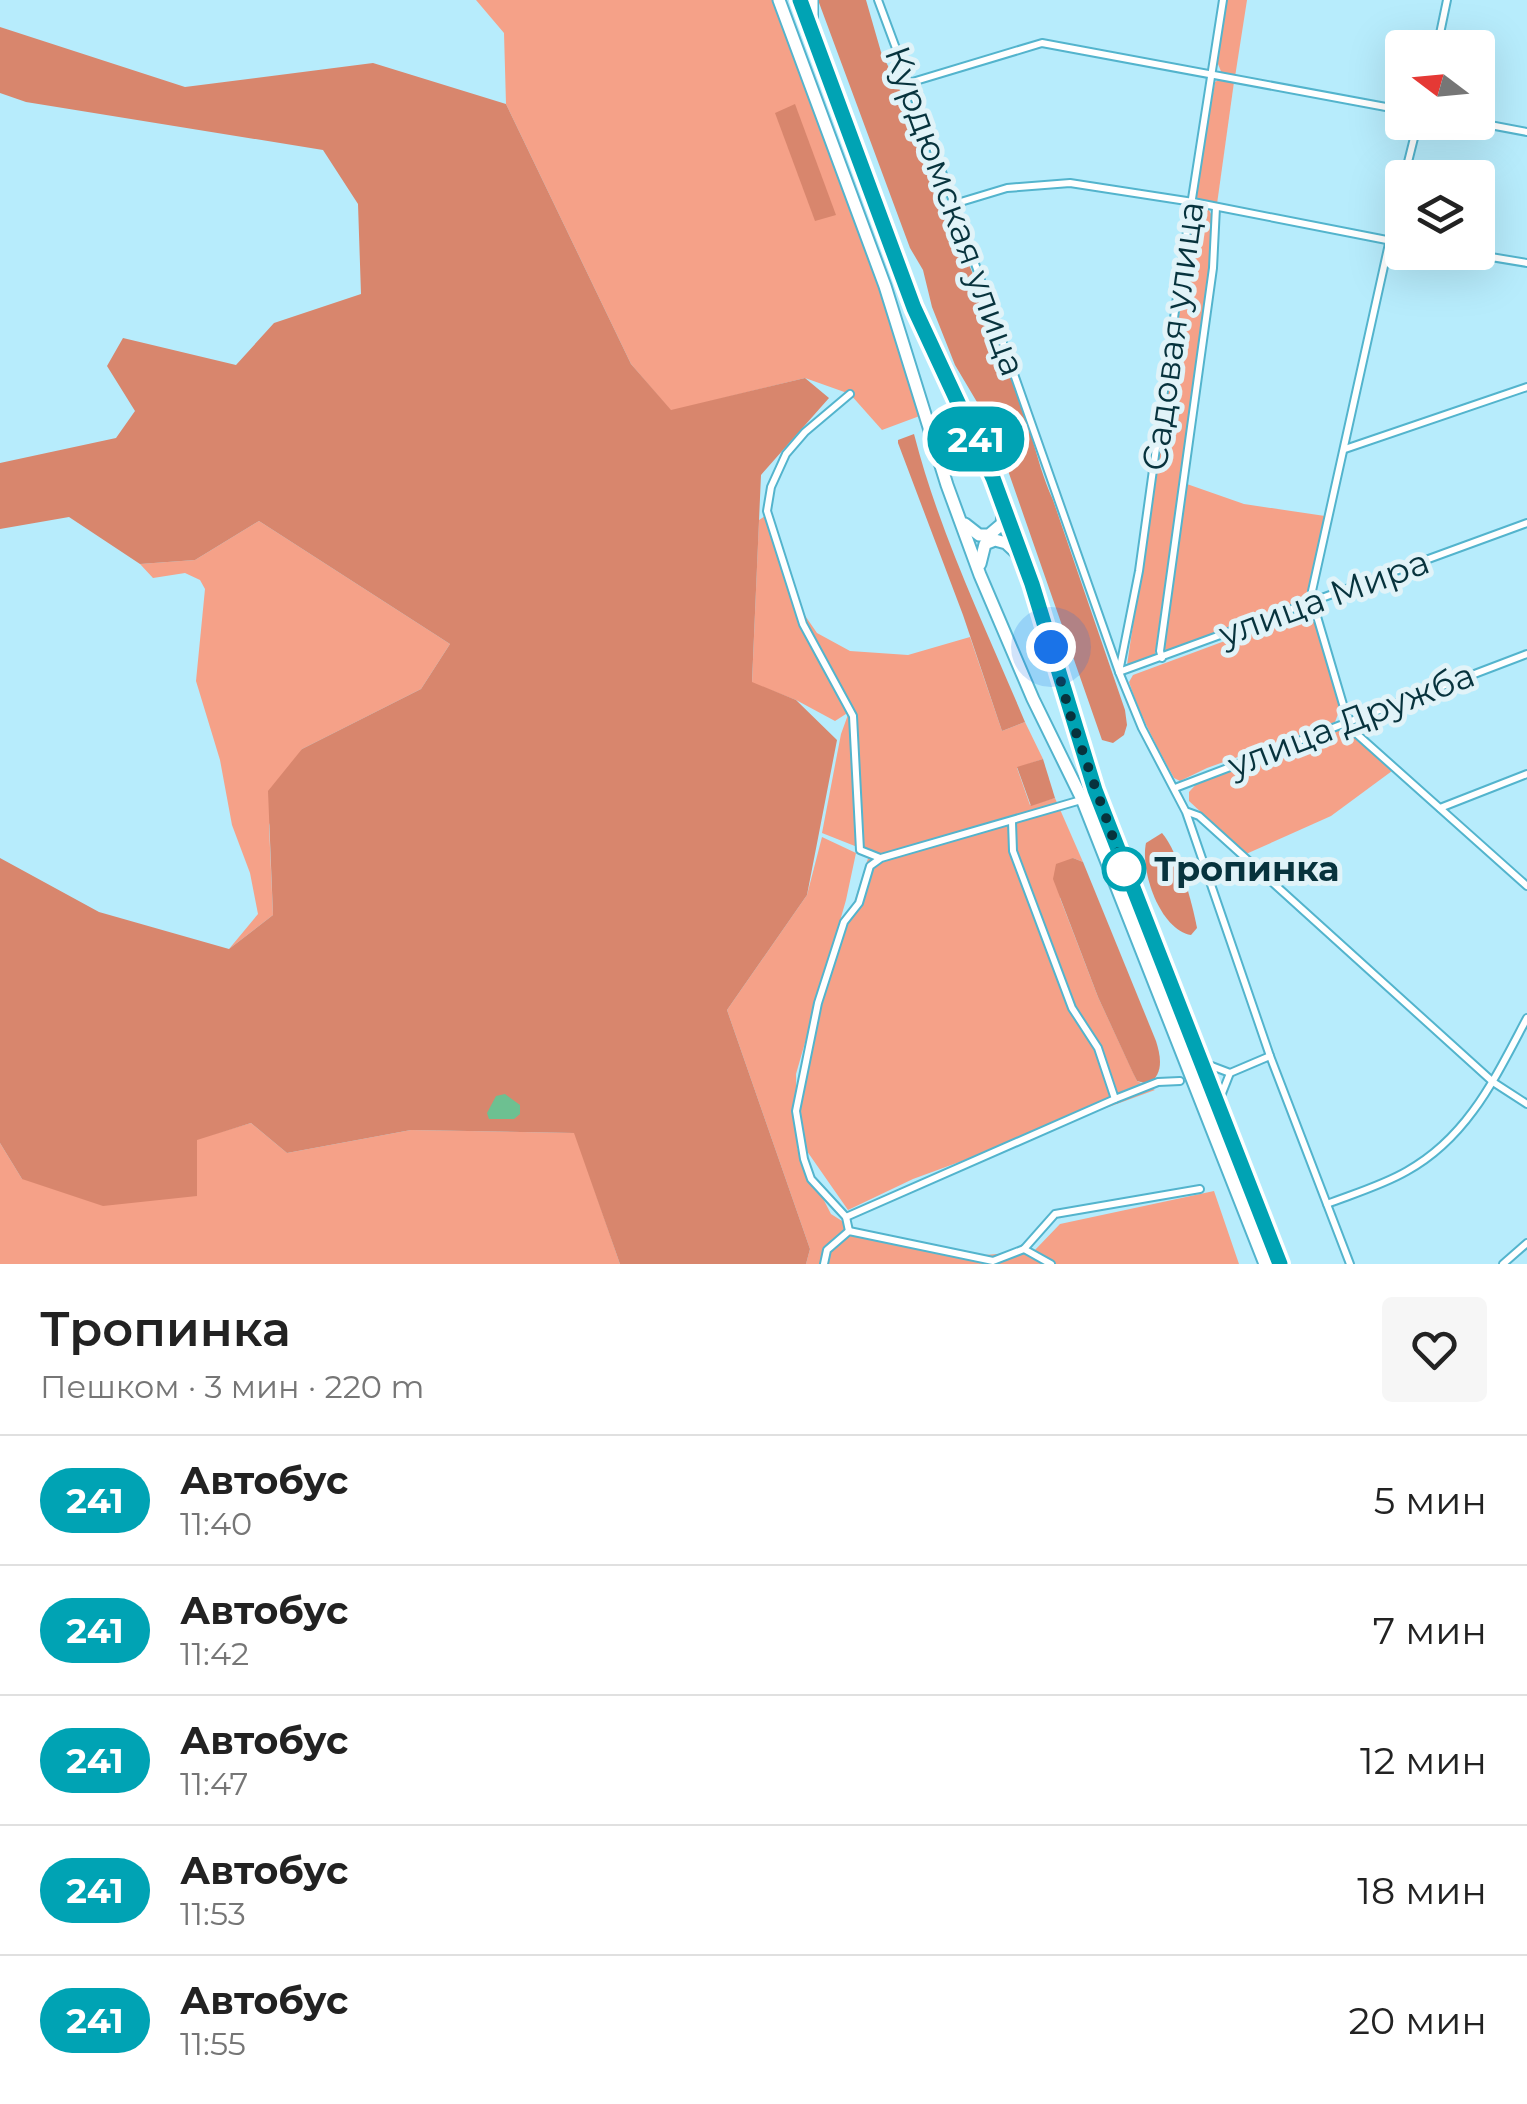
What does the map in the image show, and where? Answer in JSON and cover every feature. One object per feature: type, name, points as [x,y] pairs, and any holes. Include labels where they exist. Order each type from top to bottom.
[{"type":"main road","points":[[780,0],[885,286],[980,575],[1033,699],[1082,799],[1265,1264]]},
{"type":"main road","points":[[800,0],[914,308],[972,428],[1004,508],[1095,790],[1280,1264]]},
{"type":"main road","points":[[959,517],[972,532],[988,536],[1002,524],[1004,508]]},
{"type":"main road","points":[[980,575],[979,558],[990,542],[1006,543],[1022,558]]},
{"type":"street","points":[[813,0],[818,50]]},
{"type":"street","name":"Курдюмская улица","points":[[878,0],[1120,672],[1142,728],[1186,812],[1270,1056],[1350,1264]]},
{"type":"street","name":"Садовая улица","points":[[1120,672],[1139,570],[1224,0]]},
{"type":"street","points":[[1441,30],[1448,0]]},
{"type":"street","points":[[909,84],[1042,44],[1385,107]]},
{"type":"street","points":[[1495,126],[1527,132]]},
{"type":"street","points":[[954,204],[1007,188],[1070,183],[1385,239]]},
{"type":"street","name":"Садовая улица","points":[[1162,658],[1213,268],[1216,207]]},
{"type":"street","points":[[1495,258],[1527,263]]},
{"type":"street","points":[[1385,259],[1312,591],[1313,603],[1346,721],[1527,886]]},
{"type":"street","points":[[1345,449],[1527,387]]},
{"type":"street","points":[[850,394],[786,454],[771,487],[767,511],[803,624],[853,716],[860,850],[881,858]]},
{"type":"street","name":"улица Мира","points":[[1120,672],[1527,523]]},
{"type":"street","name":"улица Дружба","points":[[1175,788],[1527,654]]},
{"type":"street","points":[[1439,808],[1527,774]]},
{"type":"street","points":[[850,1231],[846,1217],[811,1178],[796,1111],[818,1003],[844,922],[859,903],[870,866],[881,858],[1082,799]]},
{"type":"street","points":[[1186,812],[1199,816],[1493,1082],[1527,1104]]},
{"type":"street","points":[[1012,822],[1012,850],[1072,1008],[1098,1048],[1115,1099]]},
{"type":"street","points":[[1327,1204],[1406,1172],[1441,1148],[1470,1120],[1527,1018]]},
{"type":"street","points":[[1199,1060],[1230,1073],[1270,1056]]},
{"type":"street","points":[[1218,1107],[1230,1073]]},
{"type":"street","points":[[846,1217],[1115,1099],[1158,1082],[1180,1081]]},
{"type":"street","points":[[850,1231],[992,1261],[1024,1249],[1056,1214],[1200,1188]]},
{"type":"street","points":[[824,1264],[827,1250],[850,1231]]},
{"type":"street","points":[[1503,1264],[1527,1244]]},
{"type":"street","points":[[1024,1249],[1051,1264]]},
{"type":"shaded area","points":[[476,0],[779,0],[925,414],[882,430],[850,394],[805,378],[671,411],[631,364],[506,104],[504,33]]},
{"type":"shaded area","points":[[818,0],[866,0],[881,52],[909,108],[940,207],[959,240],[1006,361],[1125,710],[1124,735],[1113,743],[1102,740],[1005,462],[990,424],[955,365],[932,307],[923,270],[910,248]]},
{"type":"shaded area","points":[[1225,0],[1247,0],[1235,77],[1222,74],[1216,59]]},
{"type":"shaded area","points":[[0,27],[185,87],[373,63],[506,104],[631,364],[671,410],[805,378],[829,398],[761,475],[752,682],[796,700],[837,740],[807,895],[727,1010],[810,1249],[806,1264],[620,1264],[574,1133],[411,1130],[287,1153],[251,1123],[197,1140],[197,1196],[103,1206],[22,1179],[0,1143],[0,858],[99,912],[229,949],[273,915],[268,791],[302,749],[421,689],[450,644],[259,521],[195,560],[140,564],[69,517],[0,529],[0,463],[116,438],[135,411],[107,366],[123,338],[236,365],[274,323],[361,294],[358,204],[323,150],[26,102],[0,93]]},
{"type":"shaded area","points":[[1215,82],[1234,82],[1217,204],[1199,201],[1195,196]]},
{"type":"shaded area","points":[[795,104],[836,215],[815,221],[775,113]]},
{"type":"shaded area","points":[[1200,207],[1212,216],[1210,268],[1155,654],[1127,665],[1195,209]]},
{"type":"shaded area","points":[[914,434],[950,544],[1025,722],[1002,731],[898,443]]},
{"type":"shaded area","points":[[1184,483],[1244,504],[1325,516],[1308,592],[1301,602],[1167,651],[1163,648]]},
{"type":"shaded area","points":[[768,514],[797,604],[817,633],[850,651],[908,655],[970,637],[1002,731],[1025,722],[1043,759],[1017,768],[1030,805],[1055,798],[1083,862],[1073,858],[1060,898],[1098,997],[1137,1081],[1155,1090],[913,1179],[848,1210],[802,1144],[800,1075],[870,852],[822,833],[841,734],[849,712],[835,721],[752,683],[759,520]]},
{"type":"shaded area","points":[[259,521],[450,644],[421,689],[302,749],[269,825],[273,915],[229,949],[258,914],[196,681],[205,589],[200,580],[185,573],[153,578],[140,564],[195,560]]},
{"type":"shaded area","points":[[1303,612],[1315,616],[1341,706],[1335,722],[1180,781],[1174,778],[1138,707],[1129,682],[1133,675]]},
{"type":"shaded area","points":[[1339,729],[1349,731],[1392,771],[1331,816],[1246,854],[1189,801],[1189,792],[1201,779]]},
{"type":"shaded area","points":[[1043,759],[1055,798],[1031,806],[1017,767]]},
{"type":"shaded area","points":[[1162,833],[1188,892],[1197,928],[1191,935],[1170,922],[1149,883],[1146,843]]},
{"type":"shaded area","points":[[822,837],[856,853],[796,1074],[797,1148],[831,1214],[869,1238],[961,1257],[1034,1251],[1060,1224],[1214,1191],[1239,1264],[806,1264],[810,1249],[727,1010],[807,895]]},
{"type":"shaded area","points":[[1073,858],[1083,862],[1156,1041],[1159,1070],[1148,1084],[1137,1081],[1133,1073],[1098,997],[1053,879],[1056,864]]},
{"type":"shaded area","points":[[505,1094],[520,1105],[520,1114],[514,1119],[489,1119],[487,1113],[496,1096]]},
{"type":"shaded area","points":[[251,1123],[287,1153],[411,1130],[575,1133],[620,1264],[0,1264],[0,1143],[22,1179]]},
{"type":"bus line","name":"241","points":[[800,0],[914,308],[993,478],[1032,584],[1095,790],[1280,1264]]},
{"type":"place","name":"Тропинка","points":[[1124,869]]},
{"type":"route","points":[[1051,647],[1073,724],[1124,869]]}]
